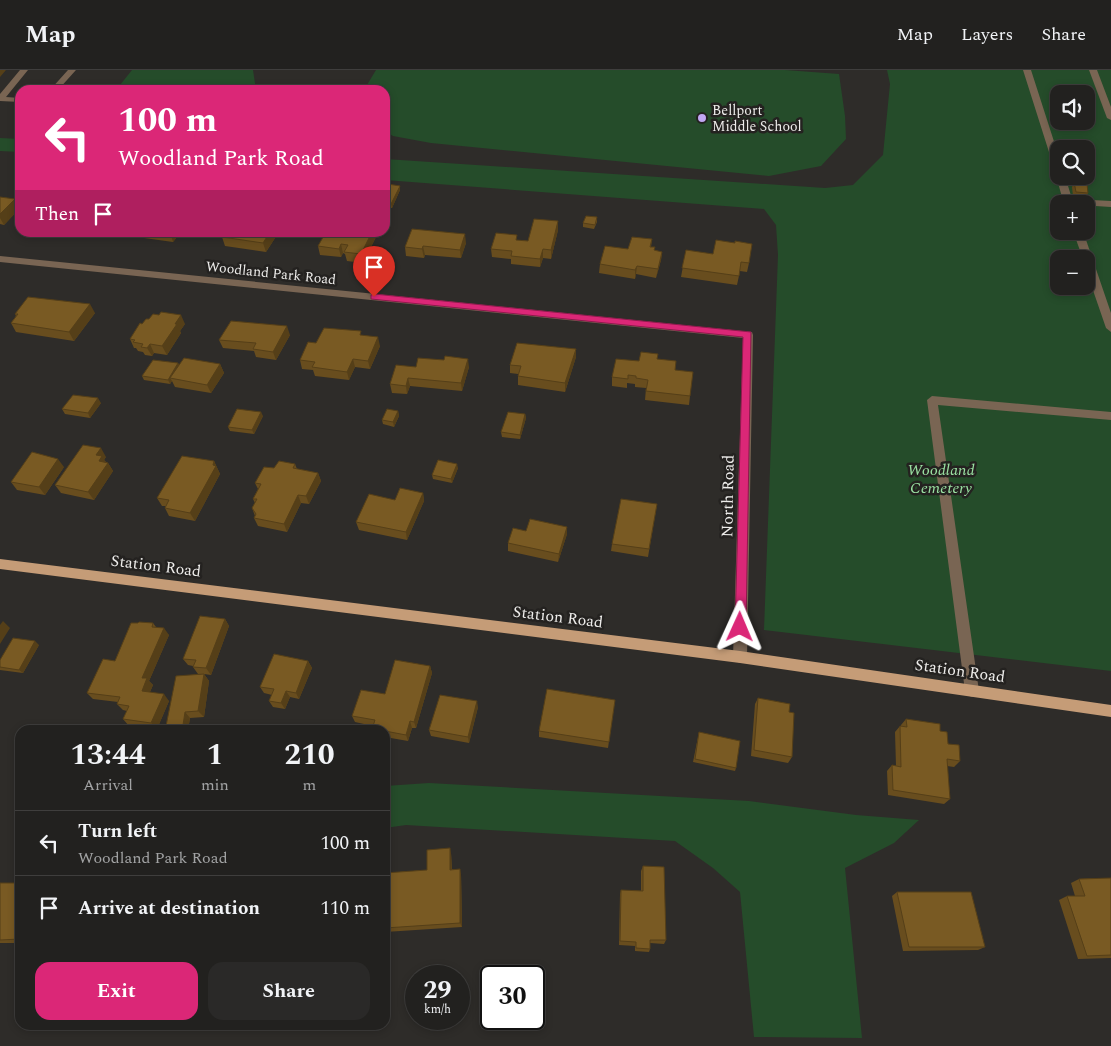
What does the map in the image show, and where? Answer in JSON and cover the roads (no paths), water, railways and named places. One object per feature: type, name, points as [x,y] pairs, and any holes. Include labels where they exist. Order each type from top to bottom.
[{"type":"main road","name":"Station Road","points":[[0,564],[740,658],[1111,711]]},
{"type":"street","points":[[15,100],[0,99],[24,70]]},
{"type":"street","points":[[58,85],[72,70]]},
{"type":"street","points":[[1027,70],[1050,143]]},
{"type":"street","points":[[1093,70],[1111,118]]},
{"type":"street","points":[[1095,204],[1111,204]]},
{"type":"street","points":[[1081,240],[1111,328]]},
{"type":"street","name":"Woodland Park Road","points":[[0,259],[748,335]]},
{"type":"street","name":"North Road","points":[[740,658],[748,335]]},
{"type":"street","points":[[972,691],[932,400],[1111,416]]},
{"type":"place","name":"Bellport Middle School","points":[[702,118]]},
{"type":"park label","name":"Woodland Cemetery","points":[[941,479]]}]
